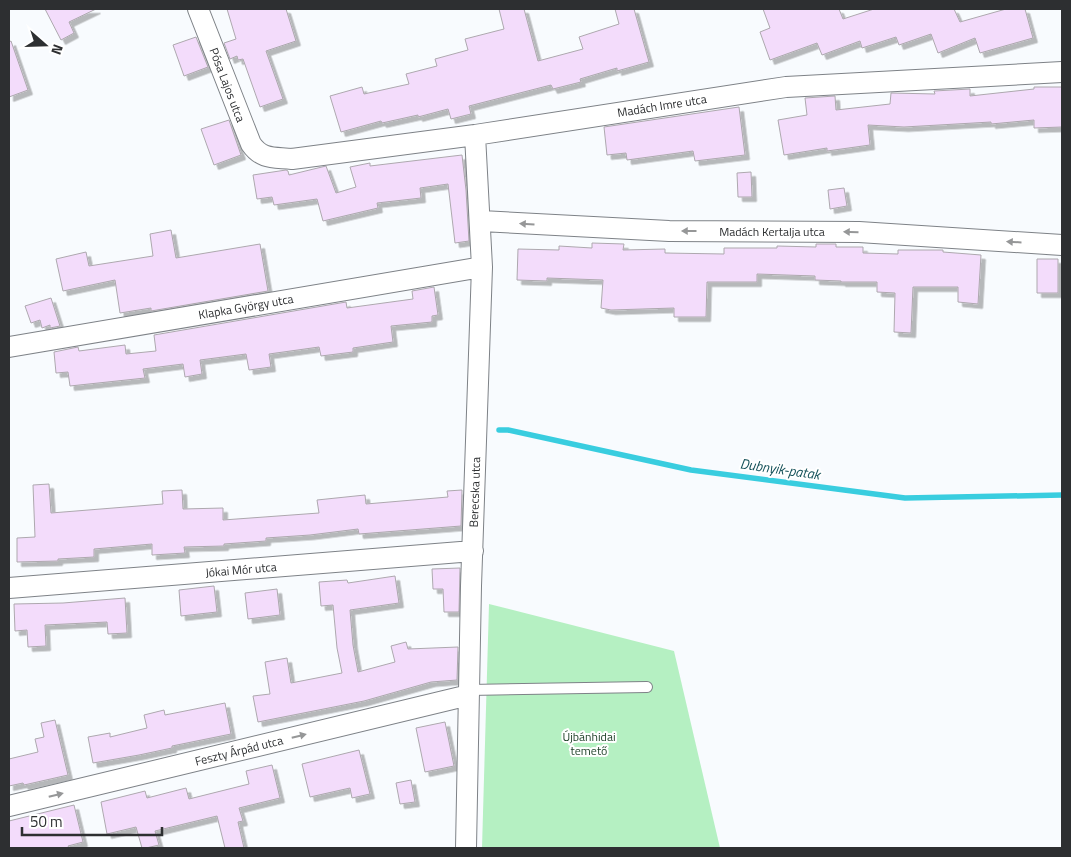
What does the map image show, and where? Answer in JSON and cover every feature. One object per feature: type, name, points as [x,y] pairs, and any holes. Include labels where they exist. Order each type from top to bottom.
[{"type":"street","name":"Pósa Lajos utca","points":[[198,9],[251,144],[256,152],[263,156]]},
{"type":"street","name":"Madách Imre utca","points":[[263,156],[292,159],[475,136],[786,87],[1062,72]]},
{"type":"street","name":"Berecska utca","points":[[466,848],[472,551],[482,267],[475,136]]},
{"type":"street","name":"Madách Kertalja utca","points":[[481,221],[669,231],[859,232],[1062,245]]},
{"type":"street","name":"Klapka György utca","points":[[9,347],[482,267]]},
{"type":"street","name":"Jókai Mór utca","points":[[9,588],[472,551]]},
{"type":"street","name":"Feszty Árpád utca","points":[[9,806],[469,692]]},
{"type":"lane","points":[[469,692],[647,687]]},
{"type":"green space","name":"Újbánhidai temető","points":[[489,604],[674,651],[720,848],[482,848]]},
{"type":"building","points":[[45,9],[96,9],[69,22],[74,33],[61,40]]},
{"type":"building","points":[[227,9],[286,9],[296,41],[266,51],[283,99],[260,107],[243,59],[238,60],[237,56],[230,59],[224,43],[236,39]]},
{"type":"building","points":[[499,9],[524,9],[538,61],[583,49],[579,37],[619,24],[615,9],[634,9],[649,62],[617,71],[617,68],[580,79],[581,82],[553,89],[551,85],[469,106],[471,114],[451,119],[448,109],[418,117],[418,115],[382,123],[381,121],[341,132],[330,96],[362,87],[364,94],[409,84],[406,74],[437,66],[435,59],[468,50],[465,39],[504,29]]},
{"type":"building","points":[[763,9],[839,9],[843,19],[874,9],[954,9],[960,22],[1006,9],[1025,9],[1033,38],[980,53],[975,38],[938,53],[931,34],[899,45],[896,37],[862,48],[860,41],[822,55],[817,43],[770,60],[760,32],[770,28]]},
{"type":"building","points":[[196,37],[208,67],[184,76],[173,45]]},
{"type":"building","points":[[11,41],[28,90],[9,97],[9,42]]},
{"type":"building","points":[[1034,87],[1062,87],[1062,127],[1034,128],[1034,120],[991,124],[991,122],[904,127],[868,125],[870,145],[827,151],[827,148],[784,155],[778,120],[807,115],[805,98],[835,96],[836,110],[890,104],[891,93],[935,94],[934,91],[970,89],[970,96],[1034,89]]},
{"type":"building","points":[[739,107],[745,155],[695,161],[693,151],[627,160],[626,153],[607,155],[604,127]]},
{"type":"building","points":[[229,120],[241,155],[214,165],[201,129]]},
{"type":"building","points":[[462,155],[469,241],[455,243],[448,184],[420,188],[421,198],[377,203],[378,208],[323,221],[317,199],[274,205],[272,197],[257,199],[253,175],[286,170],[289,175],[326,166],[336,193],[356,187],[350,167],[370,163],[370,166]]},
{"type":"building","points":[[751,172],[752,197],[738,197],[737,173]]},
{"type":"building","points":[[844,188],[847,206],[830,209],[828,190]]},
{"type":"building","points":[[171,230],[176,258],[260,244],[268,291],[151,311],[151,308],[120,313],[115,280],[63,291],[56,259],[86,252],[89,266],[153,256],[150,234]]},
{"type":"building","points":[[592,243],[624,244],[623,250],[665,249],[665,253],[724,254],[724,248],[816,247],[816,244],[836,244],[836,247],[863,247],[863,253],[898,254],[898,250],[943,250],[943,252],[981,255],[978,304],[958,302],[958,287],[913,287],[911,333],[894,332],[895,293],[877,292],[877,282],[841,282],[815,280],[815,276],[757,274],[757,282],[707,282],[706,317],[674,317],[674,308],[611,310],[601,308],[603,280],[547,278],[547,281],[517,280],[518,249],[559,250],[559,246],[592,248]]},
{"type":"building","points":[[1037,259],[1058,259],[1058,293],[1037,293]]},
{"type":"building","points":[[434,287],[438,315],[432,316],[432,322],[391,326],[393,342],[353,348],[353,352],[321,356],[319,347],[269,354],[271,367],[249,370],[246,354],[200,360],[202,374],[185,377],[183,364],[143,369],[145,378],[70,386],[68,372],[56,373],[54,352],[78,347],[79,351],[125,345],[126,354],[156,351],[154,335],[346,302],[347,308],[413,299],[412,291]]},
{"type":"building","points":[[51,298],[60,326],[50,328],[50,325],[42,328],[40,320],[31,323],[25,306]]},
{"type":"building","points":[[49,484],[51,513],[163,504],[162,491],[182,490],[183,509],[223,508],[223,520],[319,513],[317,500],[365,495],[366,504],[448,497],[447,491],[462,490],[461,526],[359,534],[358,529],[266,538],[266,541],[224,544],[224,546],[184,547],[185,553],[152,555],[152,544],[94,549],[94,557],[58,559],[58,561],[17,562],[17,538],[35,537],[33,485]]},
{"type":"building","points":[[460,568],[459,612],[444,612],[443,589],[433,589],[432,569]]},
{"type":"building","points":[[395,576],[399,603],[350,610],[353,645],[358,672],[395,662],[391,646],[406,642],[408,649],[458,647],[457,680],[431,682],[364,701],[258,722],[253,696],[270,694],[265,662],[287,658],[291,683],[342,673],[337,648],[333,605],[321,606],[319,582],[347,580],[348,583]]},
{"type":"building","points":[[214,586],[217,612],[181,616],[179,590]]},
{"type":"building","points":[[277,589],[280,615],[248,619],[245,593]]},
{"type":"building","points":[[125,598],[127,633],[108,634],[107,622],[45,625],[46,646],[28,647],[27,630],[15,631],[14,604],[63,603]]},
{"type":"building","points":[[225,703],[231,734],[139,755],[93,763],[88,737],[110,733],[110,737],[147,728],[144,715],[164,710],[165,715]]},
{"type":"building","points":[[55,720],[68,775],[24,785],[23,783],[9,786],[9,759],[38,752],[35,739],[44,737],[41,723]]},
{"type":"building","points":[[445,722],[454,766],[425,772],[416,728]]},
{"type":"building","points":[[359,750],[370,794],[352,798],[350,788],[310,797],[302,764]]},
{"type":"building","points":[[272,765],[280,798],[239,808],[243,821],[238,822],[244,848],[225,848],[217,816],[155,831],[159,845],[146,848],[142,848],[136,827],[107,834],[101,802],[145,791],[147,798],[186,788],[189,799],[249,784],[246,771]]},
{"type":"building","points":[[411,780],[415,802],[400,804],[396,783]]},
{"type":"building","points":[[74,805],[83,842],[68,846],[69,848],[9,848],[9,821]]},
{"type":"waterway","name":"Dubnyik-patak","points":[[499,430],[508,430],[691,470],[905,498],[1062,495]]}]
